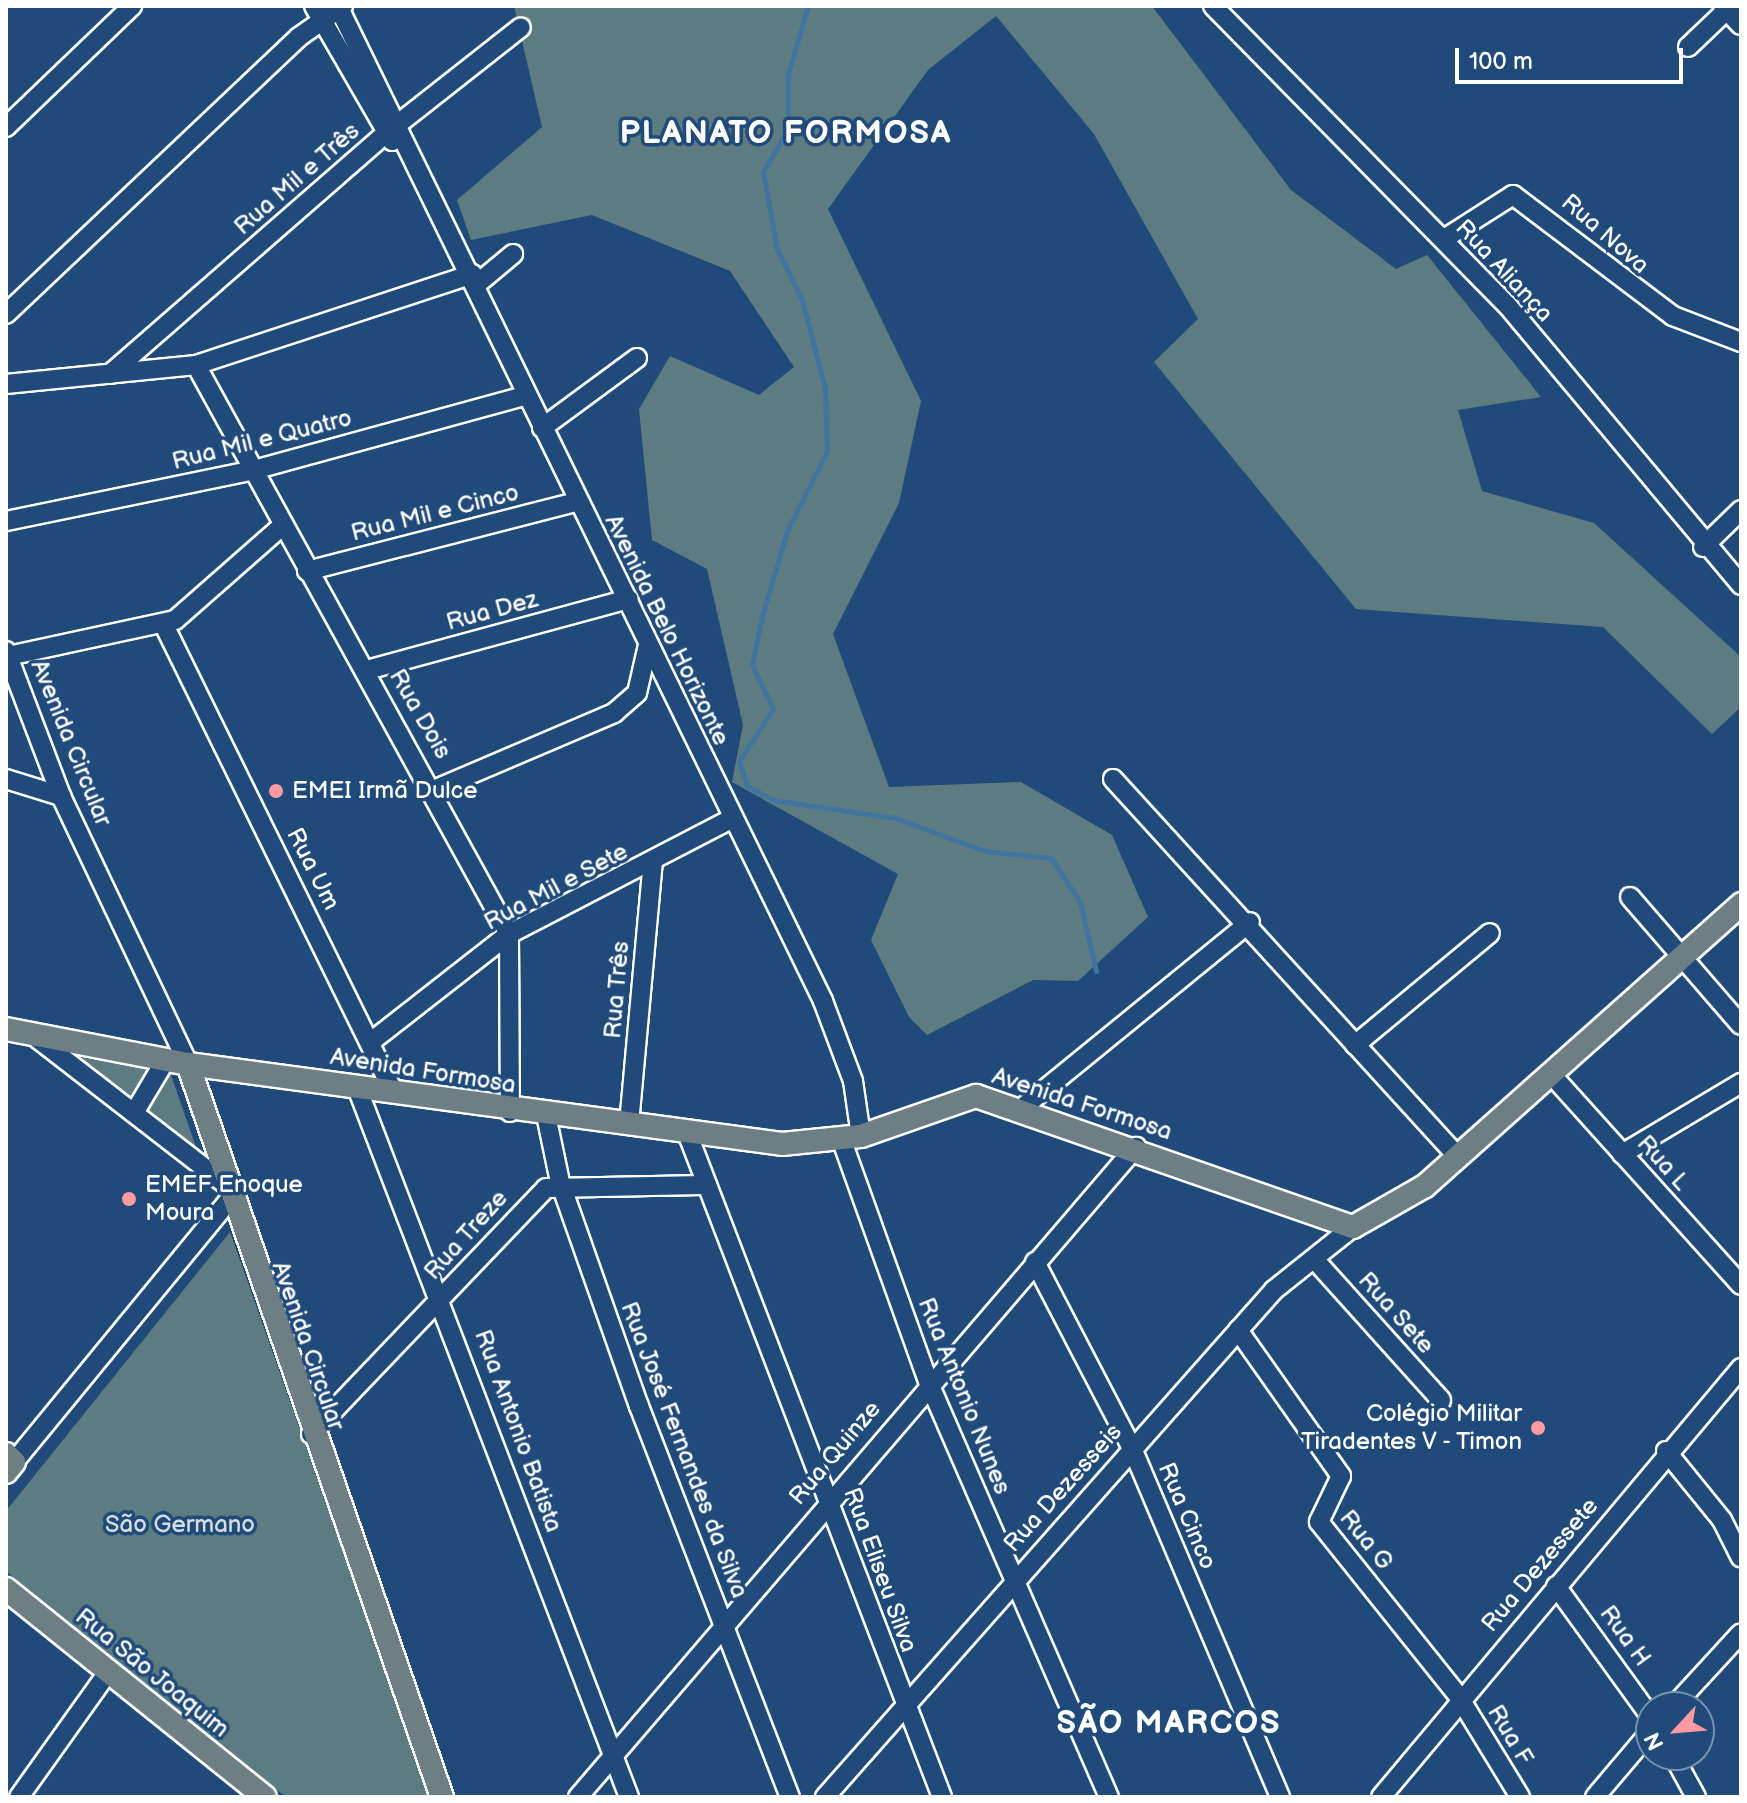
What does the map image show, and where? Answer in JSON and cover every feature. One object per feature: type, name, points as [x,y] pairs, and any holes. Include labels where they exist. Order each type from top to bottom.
[{"type":"main road","points":[[1353,1227],[1383,1215],[1459,1158],[1741,904]]},
{"type":"main road","name":"Avenida Formosa","points":[[6,1029],[176,1063],[356,1085],[510,1112],[782,1144],[852,1138],[962,1097],[1022,1108],[1353,1227]]},
{"type":"main road","name":"Avenida Circular","points":[[176,1063],[227,1191],[442,1797]]},
{"type":"main road","name":"Rua São Joaquim","points":[[6,1589],[265,1797]]},
{"type":"street","points":[[6,127],[132,6]]},
{"type":"street","name":"Avenida Belo Horizonte","points":[[314,6],[407,152],[474,279],[576,502],[629,599],[648,645],[843,1046],[852,1138]]},
{"type":"street","name":"Rua Aliança","points":[[1213,6],[1507,305],[1703,547],[1741,585]]},
{"type":"street","points":[[6,314],[299,37],[324,24],[340,7]]},
{"type":"street","name":"Avenida Belo Horizonte","points":[[340,7],[391,129]]},
{"type":"street","points":[[1688,47],[1727,7],[1741,25]]},
{"type":"street","name":"Rua Mil e Três","points":[[110,374],[391,129],[521,27]]},
{"type":"street","name":"Rua Nova","points":[[1444,239],[1513,195],[1661,309],[1741,342]]},
{"type":"street","points":[[6,384],[196,365],[474,279],[513,254]]},
{"type":"street","points":[[542,428],[637,358]]},
{"type":"street","name":"Rua Dois","points":[[196,365],[281,527],[436,789],[509,934],[510,1112]]},
{"type":"street","name":"Rua Mil e Quatro","points":[[6,521],[250,471],[527,395]]},
{"type":"street","name":"Rua Mil e Cinco","points":[[307,571],[576,502]]},
{"type":"street","points":[[1703,547],[1741,510]]},
{"type":"street","points":[[7,653],[164,625],[281,527]]},
{"type":"street","name":"Rua Dez","points":[[367,670],[629,599]]},
{"type":"street","name":"Rua Um","points":[[164,625],[372,1041],[394,1093]]},
{"type":"street","points":[[436,789],[614,713],[637,693],[648,645]]},
{"type":"street","name":"Avenida Circular","points":[[7,653],[61,796],[176,1063]]},
{"type":"street","points":[[6,779],[61,796]]},
{"type":"street","points":[[1113,779],[1250,922],[1355,1045],[1459,1158]]},
{"type":"street","name":"Rua Mil e Sete","points":[[372,1041],[509,934],[733,818]]},
{"type":"street","name":"Rua Três","points":[[629,1124],[653,861]]},
{"type":"street","points":[[1630,897],[1679,959],[1741,1025]]},
{"type":"street","points":[[1022,1108],[1250,922]]},
{"type":"street","points":[[1355,1045],[1490,933]]},
{"type":"street","points":[[9,1463],[227,1191],[134,1113],[33,1035]]},
{"type":"street","points":[[134,1113],[176,1063]]},
{"type":"street","name":"Rua L","points":[[1550,1073],[1741,1285]]},
{"type":"street","points":[[1622,1154],[1741,1083]]},
{"type":"street","name":"Rua Antonio Batista","points":[[356,1085],[443,1297],[629,1797]]},
{"type":"street","name":"Rua José Fernandes da Silva","points":[[546,1115],[560,1182],[790,1797]]},
{"type":"street","name":"Rua Eliseu Silva","points":[[688,1135],[942,1797]]},
{"type":"street","name":"Rua Antonio Nunes","points":[[852,1138],[928,1381],[1109,1797]]},
{"type":"street","name":"Rua Quinze","points":[[578,1797],[928,1381],[1136,1147]]},
{"type":"street","points":[[560,1182],[707,1185]]},
{"type":"street","name":"Rua Treze","points":[[311,1434],[443,1297],[525,1203],[560,1182]]},
{"type":"street","name":"Rua Dezesseis","points":[[825,1797],[1014,1579],[1238,1330],[1353,1227]]},
{"type":"street","name":"Rua Sete","points":[[1314,1259],[1441,1400]]},
{"type":"street","name":"Rua Cinco","points":[[1035,1262],[1132,1448],[1280,1797]]},
{"type":"street","name":"Rua G","points":[[1238,1330],[1341,1476],[1319,1522],[1459,1697]]},
{"type":"street","name":"Rua Dezessete","points":[[1381,1797],[1459,1697],[1556,1586],[1666,1451],[1741,1368]]},
{"type":"street","points":[[1666,1451],[1722,1520],[1741,1558]]},
{"type":"street","name":"Rua H","points":[[1556,1586],[1635,1695]]},
{"type":"street","points":[[1688,1691],[1741,1633]]},
{"type":"street","points":[[19,1797],[108,1672]]},
{"type":"street","name":"Rua F","points":[[1459,1697],[1520,1797]]},
{"type":"street","points":[[1595,1797],[1635,1750]]},
{"type":"street","points":[[1682,1771],[1696,1797]]},
{"type":"green space","points":[[514,6],[1152,6],[1291,190],[1396,269],[1427,255],[1541,397],[1458,410],[1482,491],[1594,523],[1741,657],[1741,707],[1712,734],[1603,627],[1356,609],[1154,362],[1198,319],[1094,134],[996,16],[928,70],[828,209],[921,401],[899,503],[833,634],[889,787],[1021,782],[1112,835],[1148,917],[1078,981],[1033,980],[927,1035],[909,1017],[871,940],[898,874],[732,782],[743,725],[707,569],[652,540],[639,409],[670,356],[759,395],[794,367],[730,271],[592,215],[471,240],[457,200],[542,127]]},
{"type":"green space","points":[[78,1057],[170,1072],[198,1153]]},
{"type":"green space","name":"São Germano","points":[[230,1232],[430,1797],[286,1797],[6,1571],[6,1511]]},
{"type":"waterway","points":[[808,6],[788,74],[788,129],[763,172],[777,249],[802,300],[825,389],[827,451],[787,531],[762,616],[752,665],[773,709],[739,761],[747,786],[773,800],[895,818],[985,851],[1051,858],[1080,902],[1096,971]]},
{"type":"place","name":"EMEI Irmã Dulce","points":[[276,791]]},
{"type":"place","name":"EMEF Enoque Moura","points":[[129,1199]]},
{"type":"place","name":"Colégio Militar Tiradentes V - Timon","points":[[1538,1428]]},
{"type":"district","name":"PLANATO FORMOSA","points":[[786,134]]},
{"type":"district","name":"SÃO MARCOS","points":[[1169,1724]]}]
